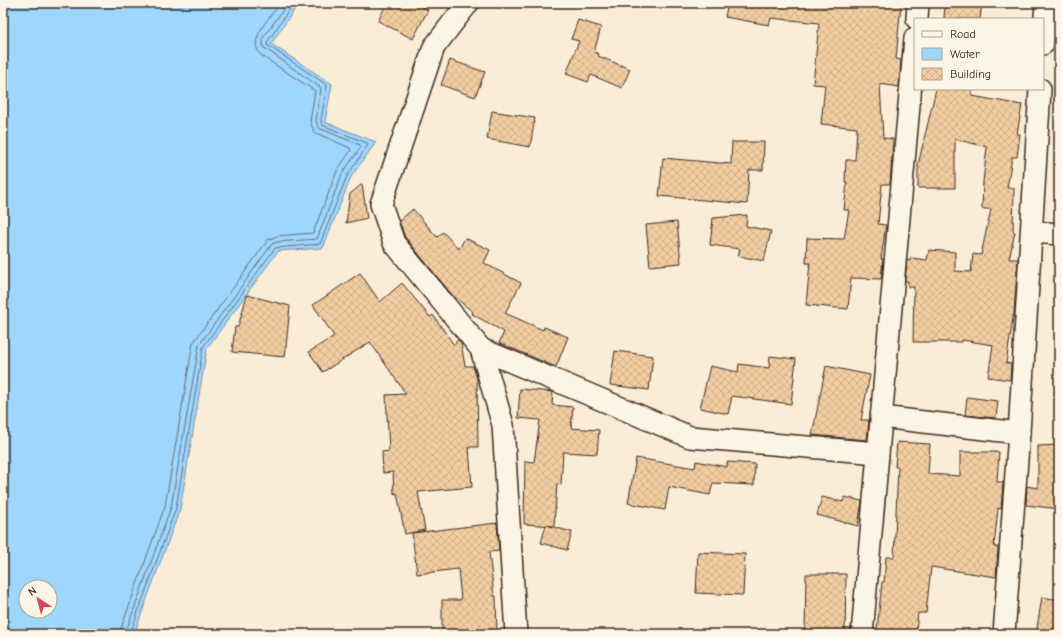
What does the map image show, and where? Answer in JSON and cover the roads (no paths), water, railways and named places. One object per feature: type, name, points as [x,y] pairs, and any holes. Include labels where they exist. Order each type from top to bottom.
[{"type":"street","points":[[468,3],[434,47],[381,204],[394,243],[481,349],[503,425],[516,634]]},
{"type":"street","points":[[917,18],[918,3]]},
{"type":"street","points":[[1044,30],[1046,3]]},
{"type":"street","points":[[862,634],[914,49]]},
{"type":"street","points":[[1004,634],[1019,433],[1040,90]]},
{"type":"street","points":[[1032,232],[1059,234]]},
{"type":"street","points":[[481,349],[690,437],[878,453]]},
{"type":"street","points":[[881,417],[1019,433]]},
{"type":"water","points":[[3,3],[299,3],[271,44],[332,84],[325,122],[376,142],[351,177],[323,248],[278,251],[207,348],[180,509],[134,634],[3,634]]}]
